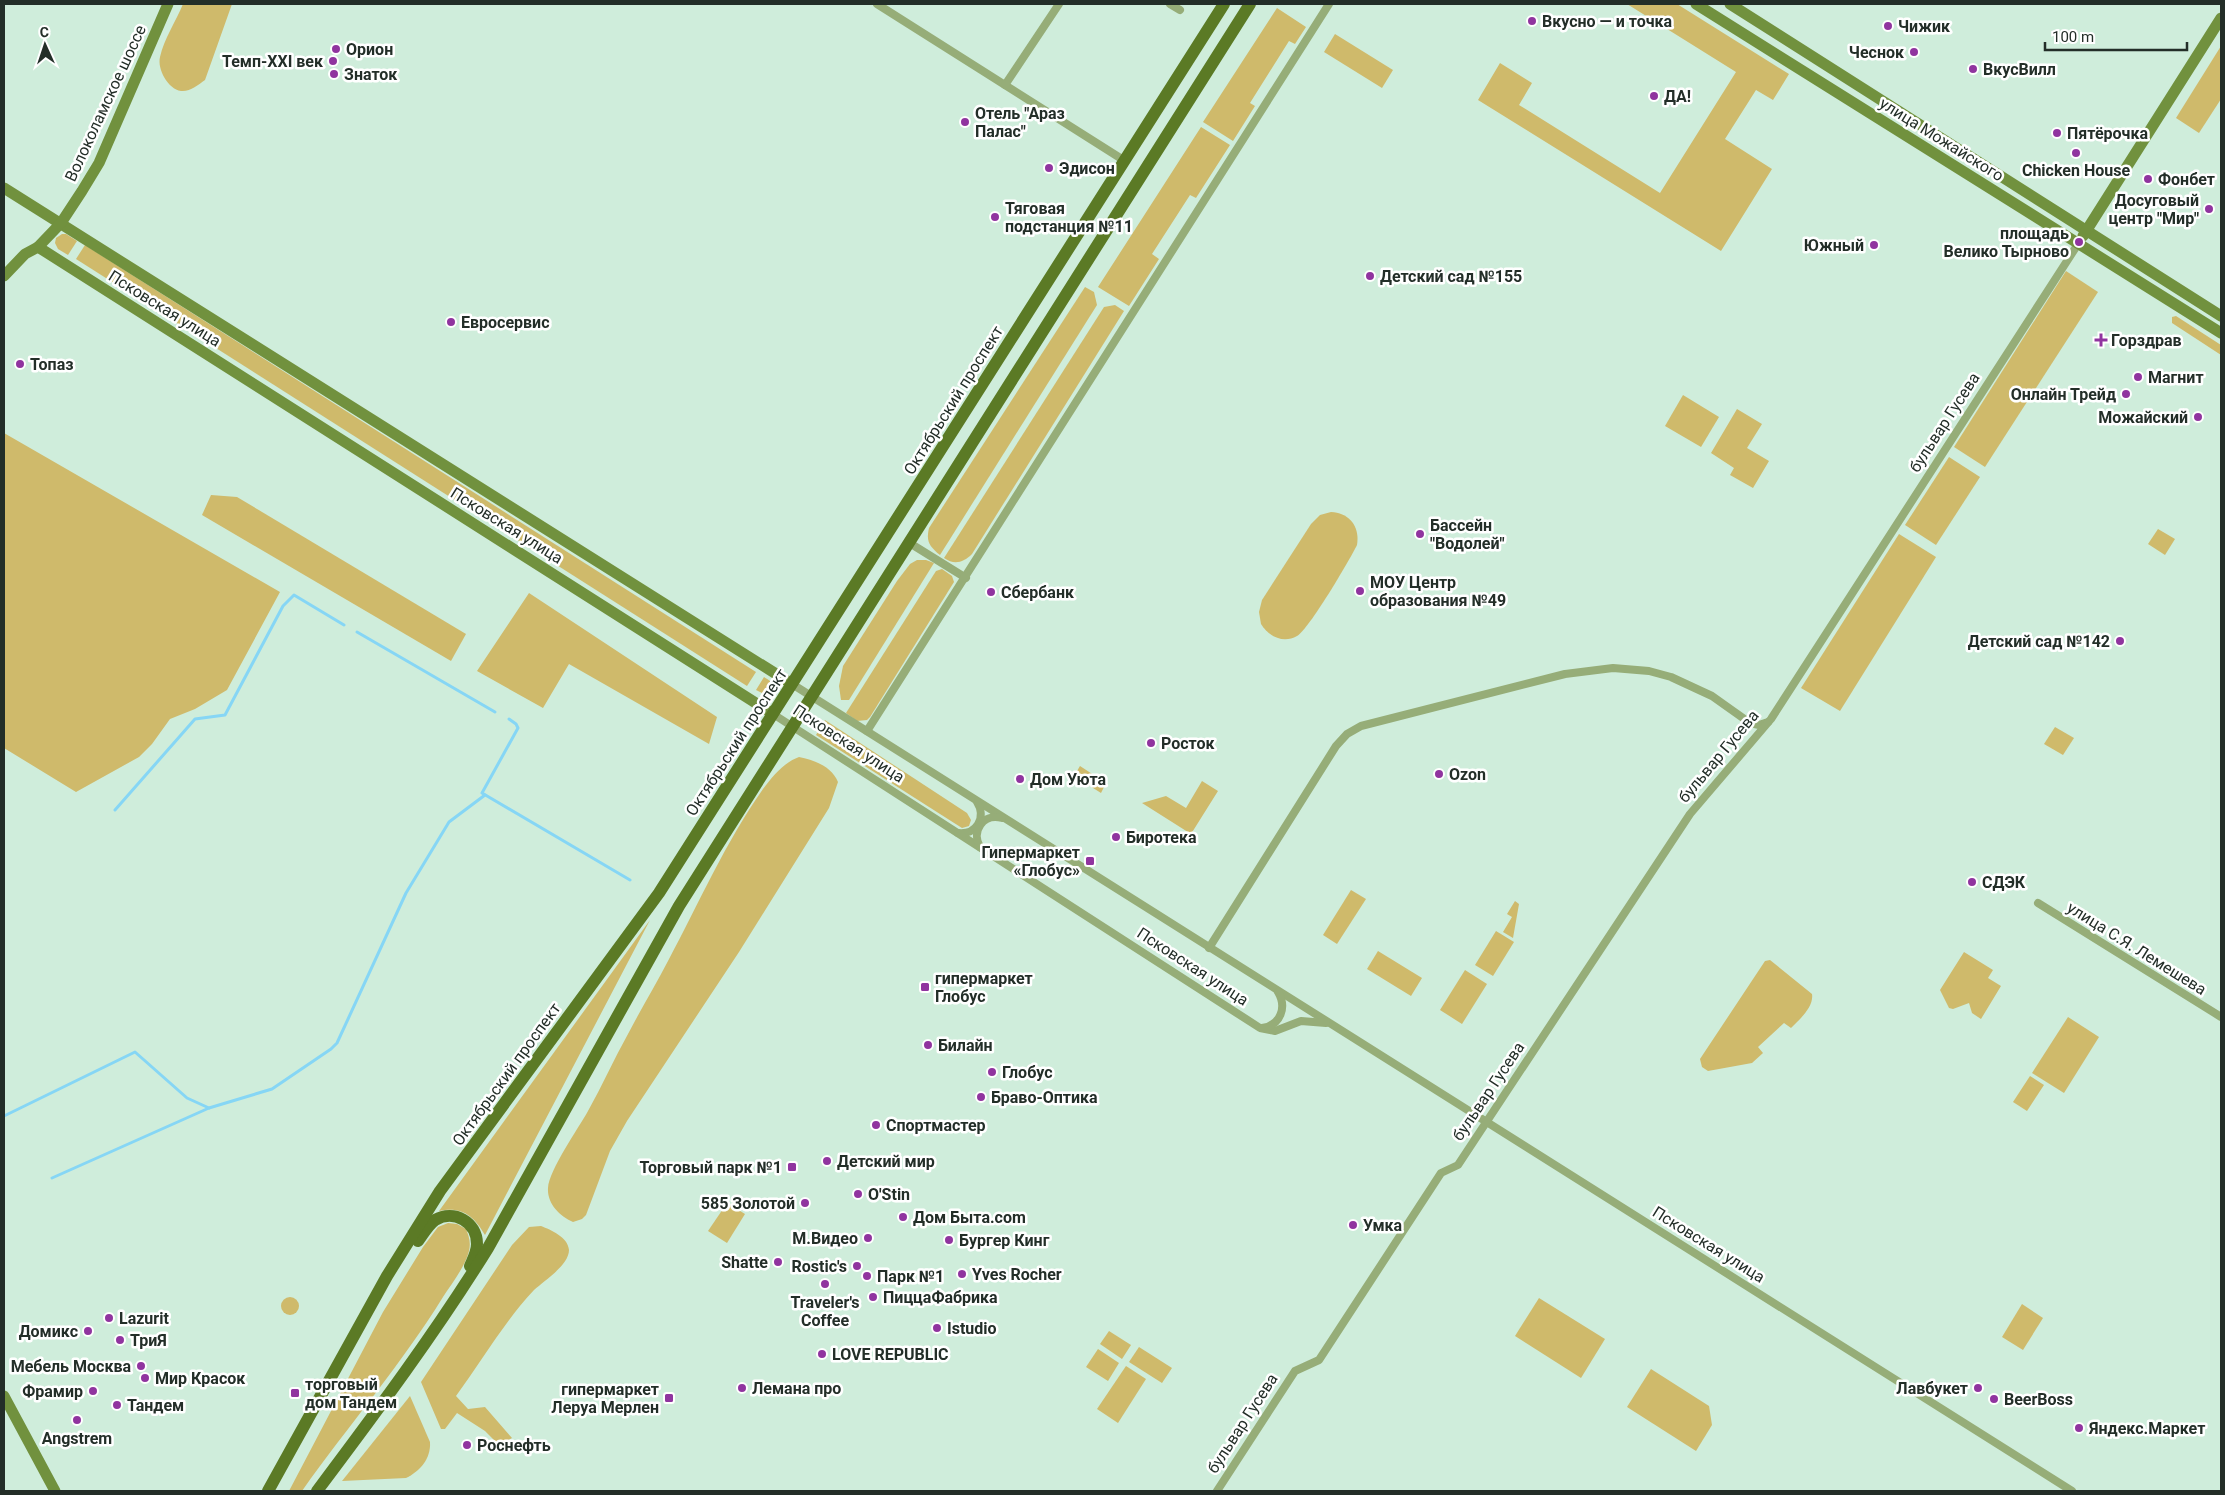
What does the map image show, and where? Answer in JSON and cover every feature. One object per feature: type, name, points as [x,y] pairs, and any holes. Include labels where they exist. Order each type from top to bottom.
[{"type":"main road","name":"Волоколамское шоссе","points":[[4,276],[25,254],[38,247],[61,224],[98,163],[168,4]]},
{"type":"main road","name":"Октябрьский проспект","points":[[268,1491],[385,1280],[440,1191],[659,893],[976,391],[1224,4]]},
{"type":"main road","points":[[317,1491],[415,1359],[460,1294],[493,1240],[679,906],[1250,4]]},
{"type":"main road","name":"улица Можайского","points":[[1696,4],[2221,334]]},
{"type":"main road","name":"улица Можайского","points":[[1730,4],[2221,316]]},
{"type":"main road","name":"бульвар Гусева","points":[[2078,244],[2221,18]]},
{"type":"main road","name":"Псковская улица","points":[[4,188],[792,684]]},
{"type":"main road","name":"Псковская улица","points":[[38,247],[773,714]]},
{"type":"main road","points":[[385,1280],[403,1263],[430,1224],[442,1217],[451,1216],[468,1222],[477,1238],[476,1252],[460,1294]]},
{"type":"main road","points":[[4,1396],[55,1491]]},
{"type":"street","points":[[878,4],[889,7],[1005,85],[1125,161]]},
{"type":"street","points":[[1005,85],[1058,4]]},
{"type":"street","points":[[1170,4],[1180,10]]},
{"type":"street","points":[[867,731],[1330,4]]},
{"type":"street","name":"бульвар Гусева","points":[[1217,1491],[1295,1371],[1319,1360],[1441,1173],[1458,1165],[1690,814],[1771,719],[2078,244]]},
{"type":"street","points":[[908,542],[966,578]]},
{"type":"street","points":[[1209,948],[1336,746],[1347,734],[1361,726],[1574,672],[1613,668],[1649,671],[1684,681],[1712,696],[1753,724],[1763,724],[1771,719]]},
{"type":"street","name":"Псковская улица","points":[[792,684],[2072,1491]]},
{"type":"street","name":"Псковская улица","points":[[773,714],[1260,1028],[1275,1031],[1301,1021],[1329,1023]]},
{"type":"street","points":[[958,833],[972,831],[979,822],[980,808],[973,799]]},
{"type":"street","points":[[982,849],[976,835],[981,824],[991,817],[1005,819]]},
{"type":"street","name":"улица С.Я. Лемешева","points":[[2038,903],[2221,1016]]},
{"type":"street","points":[[1260,1028],[1272,1025],[1280,1017],[1283,1002],[1278,991]]},
{"type":"shaded area","points":[[183,4],[232,4],[205,80],[194,88],[181,91],[172,87],[164,78],[160,67],[160,57],[164,44]]},
{"type":"shaded area","points":[[1627,4],[1677,4],[1789,74],[1773,100],[1756,90],[1725,139],[1772,169],[1721,251],[1478,100],[1500,63],[1532,83],[1519,105],[1660,193],[1736,72]]},
{"type":"shaded area","points":[[1277,8],[1306,27],[1295,44],[1289,41],[1250,103],[1255,106],[1233,141],[1203,122]]},
{"type":"shaded area","points":[[1335,34],[1393,70],[1382,88],[1324,52]]},
{"type":"shaded area","points":[[2221,46],[2221,99],[2199,133],[2176,118]]},
{"type":"shaded area","points":[[1201,127],[1230,145],[1196,198],[1190,195],[1152,254],[1159,259],[1129,306],[1098,287]]},
{"type":"shaded area","points":[[66,234],[77,241],[68,255],[58,249],[55,243],[56,238]]},
{"type":"shaded area","points":[[85,245],[756,672],[747,686],[76,259]]},
{"type":"shaded area","points":[[2066,271],[2098,292],[1985,467],[1954,447]]},
{"type":"shaded area","points":[[1085,287],[1094,292],[1097,305],[940,555],[929,543],[929,528]]},
{"type":"shaded area","points":[[1115,305],[1124,311],[972,554],[958,562],[951,562],[944,558],[1104,307]]},
{"type":"shaded area","points":[[2176,316],[2221,345],[2221,355],[2172,323],[2172,317]]},
{"type":"shaded area","points":[[1683,395],[1719,417],[1701,447],[1665,426]]},
{"type":"shaded area","points":[[1737,409],[1762,424],[1747,448],[1769,461],[1753,488],[1730,475],[1734,468],[1711,453]]},
{"type":"shaded area","points":[[4,433],[280,592],[227,690],[195,709],[170,719],[152,744],[139,757],[76,792],[4,748]]},
{"type":"shaded area","points":[[1949,457],[1980,477],[1936,545],[1905,525]]},
{"type":"shaded area","points":[[211,495],[237,497],[466,634],[451,661],[202,515]]},
{"type":"shaded area","points":[[1331,512],[1344,515],[1352,522],[1357,532],[1357,545],[1329,594],[1303,631],[1292,638],[1276,638],[1261,624],[1259,612],[1262,600],[1311,524],[1320,515]]},
{"type":"shaded area","points":[[2158,529],[2175,539],[2165,555],[2148,544]]},
{"type":"shaded area","points":[[1899,534],[1936,557],[1840,711],[1801,688]]},
{"type":"shaded area","points":[[917,560],[926,560],[934,563],[849,700],[841,700],[839,686],[843,666],[897,581],[910,564]]},
{"type":"shaded area","points":[[942,569],[952,576],[954,582],[870,717],[867,720],[857,721],[846,713],[936,571]]},
{"type":"shaded area","points":[[529,593],[717,717],[709,744],[569,664],[543,708],[477,671]]},
{"type":"shaded area","points":[[764,677],[774,687],[773,693],[768,696],[756,690]]},
{"type":"shaded area","points":[[825,720],[967,813],[971,820],[969,826],[962,828],[816,735]]},
{"type":"shaded area","points":[[2055,727],[2074,738],[2063,755],[2044,744]]},
{"type":"shaded area","points":[[799,757],[811,760],[827,768],[838,782],[829,808],[739,952],[627,1121],[610,1151],[586,1215],[582,1219],[573,1222],[559,1213],[552,1204],[548,1194],[553,1171],[593,1102],[736,830],[771,779],[783,766]]},
{"type":"shaded area","points":[[1080,766],[1106,783],[1101,793],[1074,776]]},
{"type":"shaded area","points":[[1202,781],[1218,791],[1191,834],[1142,803],[1166,796],[1186,808]]},
{"type":"shaded area","points":[[1351,890],[1366,899],[1337,944],[1323,935]]},
{"type":"shaded area","points":[[1515,901],[1519,904],[1513,938],[1503,932],[1512,917],[1507,914]]},
{"type":"shaded area","points":[[650,920],[485,1235],[472,1218],[461,1211],[439,1211]]},
{"type":"shaded area","points":[[1496,931],[1514,942],[1493,976],[1475,965]]},
{"type":"shaded area","points":[[1378,951],[1422,978],[1411,996],[1367,969]]},
{"type":"shaded area","points":[[1964,952],[1993,970],[1988,978],[2001,986],[1981,1019],[1972,1013],[1969,1003],[1953,1009],[1949,1008],[1940,990]]},
{"type":"shaded area","points":[[1770,960],[1812,994],[1809,1008],[1791,1028],[1784,1023],[1758,1047],[1763,1053],[1752,1063],[1708,1071],[1702,1067],[1700,1059],[1765,961]]},
{"type":"shaded area","points":[[1465,970],[1487,984],[1462,1024],[1440,1010]]},
{"type":"shaded area","points":[[2068,1017],[2099,1037],[2064,1093],[2032,1073]]},
{"type":"shaded area","points":[[2030,1076],[2044,1085],[2027,1111],[2013,1102]]},
{"type":"shaded area","points":[[727,1203],[745,1214],[727,1243],[708,1231]]},
{"type":"shaded area","points":[[448,1223],[457,1224],[466,1229],[469,1237],[469,1251],[461,1269],[410,1347],[302,1491],[289,1491],[383,1312],[423,1247],[438,1227]]},
{"type":"shaded area","points":[[541,1226],[566,1241],[569,1250],[568,1256],[561,1267],[523,1302],[456,1396],[468,1409],[485,1407],[512,1438],[499,1445],[485,1431],[457,1413],[445,1429],[441,1429],[421,1382],[512,1245],[529,1227]]},
{"type":"shaded area","points":[[290,1297],[296,1300],[299,1306],[296,1312],[290,1315],[284,1312],[281,1306],[284,1300]]},
{"type":"shaded area","points":[[1539,1298],[1605,1339],[1581,1378],[1515,1336]]},
{"type":"shaded area","points":[[2022,1304],[2043,1318],[2023,1350],[2002,1337]]},
{"type":"shaded area","points":[[1109,1331],[1131,1345],[1122,1359],[1100,1344]]},
{"type":"shaded area","points":[[1139,1347],[1172,1368],[1162,1383],[1129,1362]]},
{"type":"shaded area","points":[[1098,1349],[1119,1363],[1108,1381],[1086,1367]]},
{"type":"shaded area","points":[[1126,1366],[1146,1379],[1118,1423],[1097,1409]]},
{"type":"shaded area","points":[[1651,1369],[1709,1406],[1712,1425],[1696,1451],[1627,1407]]},
{"type":"shaded area","points":[[410,1396],[430,1442],[429,1454],[424,1464],[406,1478],[342,1481]]},
{"type":"waterway","points":[[115,810],[195,719],[225,715],[283,606],[294,595],[344,625]]},
{"type":"waterway","points":[[357,632],[495,712]]},
{"type":"waterway","points":[[509,719],[518,728],[482,793],[630,880]]},
{"type":"waterway","points":[[52,1178],[209,1108],[272,1089],[331,1049],[337,1043],[406,893],[449,822],[485,795]]},
{"type":"waterway","points":[[4,1116],[135,1052],[187,1098],[209,1108]]},
{"type":"place","name":"Вкусно — и точка","points":[[1532,21]]},
{"type":"place","name":"Чижик","points":[[1888,26]]},
{"type":"place","name":"Орион","points":[[336,49]]},
{"type":"place","name":"Чеснок","points":[[1914,52]]},
{"type":"place","name":"Темп-XXI век","points":[[333,61]]},
{"type":"place","name":"ВкусВилл","points":[[1973,69]]},
{"type":"place","name":"Знаток","points":[[334,74]]},
{"type":"place","name":"ДА!","points":[[1654,96]]},
{"type":"place","name":"Отель \"Араз Палас\"","points":[[965,122]]},
{"type":"place","name":"Пятёрочка","points":[[2057,133]]},
{"type":"place","name":"Chicken House","points":[[2076,153]]},
{"type":"place","name":"Эдисон","points":[[1049,168]]},
{"type":"place","name":"Фонбет","points":[[2148,179]]},
{"type":"place","name":"Досуговый центр \"Мир\"","points":[[2209,209]]},
{"type":"place","name":"Тяговая подстанция №11","points":[[995,217]]},
{"type":"place","name":"площадь Велико Тырново","points":[[2079,242]]},
{"type":"place","name":"Южный","points":[[1874,245]]},
{"type":"place","name":"Детский сад №155","points":[[1370,276]]},
{"type":"place","name":"Евросервис","points":[[451,322]]},
{"type":"place","name":"Горздрав","points":[[2101,340]]},
{"type":"place","name":"Топаз","points":[[20,364]]},
{"type":"place","name":"Магнит","points":[[2138,377]]},
{"type":"place","name":"Онлайн Трейд","points":[[2126,394]]},
{"type":"place","name":"Можайский","points":[[2198,417]]},
{"type":"place","name":"Бассейн \"Водолей\"","points":[[1420,534]]},
{"type":"place","name":"МОУ Центр образования №49","points":[[1360,591]]},
{"type":"place","name":"Сбербанк","points":[[991,592]]},
{"type":"place","name":"Детский сад №142","points":[[2120,641]]},
{"type":"place","name":"Росток","points":[[1151,743]]},
{"type":"place","name":"Ozon","points":[[1439,774]]},
{"type":"place","name":"Дом Уюта","points":[[1020,779]]},
{"type":"place","name":"Биротека","points":[[1116,837]]},
{"type":"place","name":"Гипермаркет «Глобус»","points":[[1090,861]]},
{"type":"place","name":"СДЭК","points":[[1972,882]]},
{"type":"place","name":"гипермаркет Глобус","points":[[925,987]]},
{"type":"place","name":"Билайн","points":[[928,1045]]},
{"type":"place","name":"Глобус","points":[[992,1072]]},
{"type":"place","name":"Браво-Оптика","points":[[981,1097]]},
{"type":"place","name":"Спортмастер","points":[[876,1125]]},
{"type":"place","name":"Детский мир","points":[[827,1161]]},
{"type":"place","name":"Торговый парк №1","points":[[792,1167]]},
{"type":"place","name":"O'Stin","points":[[858,1194]]},
{"type":"place","name":"585 Золотой","points":[[805,1203]]},
{"type":"place","name":"Дом Быта.com","points":[[903,1217]]},
{"type":"place","name":"Умка","points":[[1353,1225]]},
{"type":"place","name":"М.Видео","points":[[868,1238]]},
{"type":"place","name":"Бургер Кинг","points":[[949,1240]]},
{"type":"place","name":"Shatte","points":[[778,1262]]},
{"type":"place","name":"Rostic's","points":[[857,1266]]},
{"type":"place","name":"Yves Rocher","points":[[962,1274]]},
{"type":"place","name":"Парк №1","points":[[867,1276]]},
{"type":"place","name":"Traveler's Coffee","points":[[825,1284]]},
{"type":"place","name":"ПиццаФабрика","points":[[873,1297]]},
{"type":"place","name":"Lazurit","points":[[109,1318]]},
{"type":"place","name":"Istudio","points":[[937,1328]]},
{"type":"place","name":"Домикс","points":[[88,1331]]},
{"type":"place","name":"ТриЯ","points":[[120,1340]]},
{"type":"place","name":"LOVE REPUBLIC","points":[[822,1354]]},
{"type":"place","name":"Мебель Москва","points":[[141,1366]]},
{"type":"place","name":"Мир Красок","points":[[145,1378]]},
{"type":"place","name":"Лемана про","points":[[742,1388]]},
{"type":"place","name":"Лавбукет","points":[[1978,1388]]},
{"type":"place","name":"Фрамир","points":[[93,1391]]},
{"type":"place","name":"торговый дом Тандем","points":[[295,1393]]},
{"type":"place","name":"гипермаркет Леруа Мерлен","points":[[669,1398]]},
{"type":"place","name":"BeerBoss","points":[[1994,1399]]},
{"type":"place","name":"Тандем","points":[[117,1405]]},
{"type":"place","name":"Angstrem","points":[[77,1420]]},
{"type":"place","name":"Яндекс.Маркет","points":[[2079,1428]]},
{"type":"place","name":"Роснефть","points":[[467,1445]]}]
